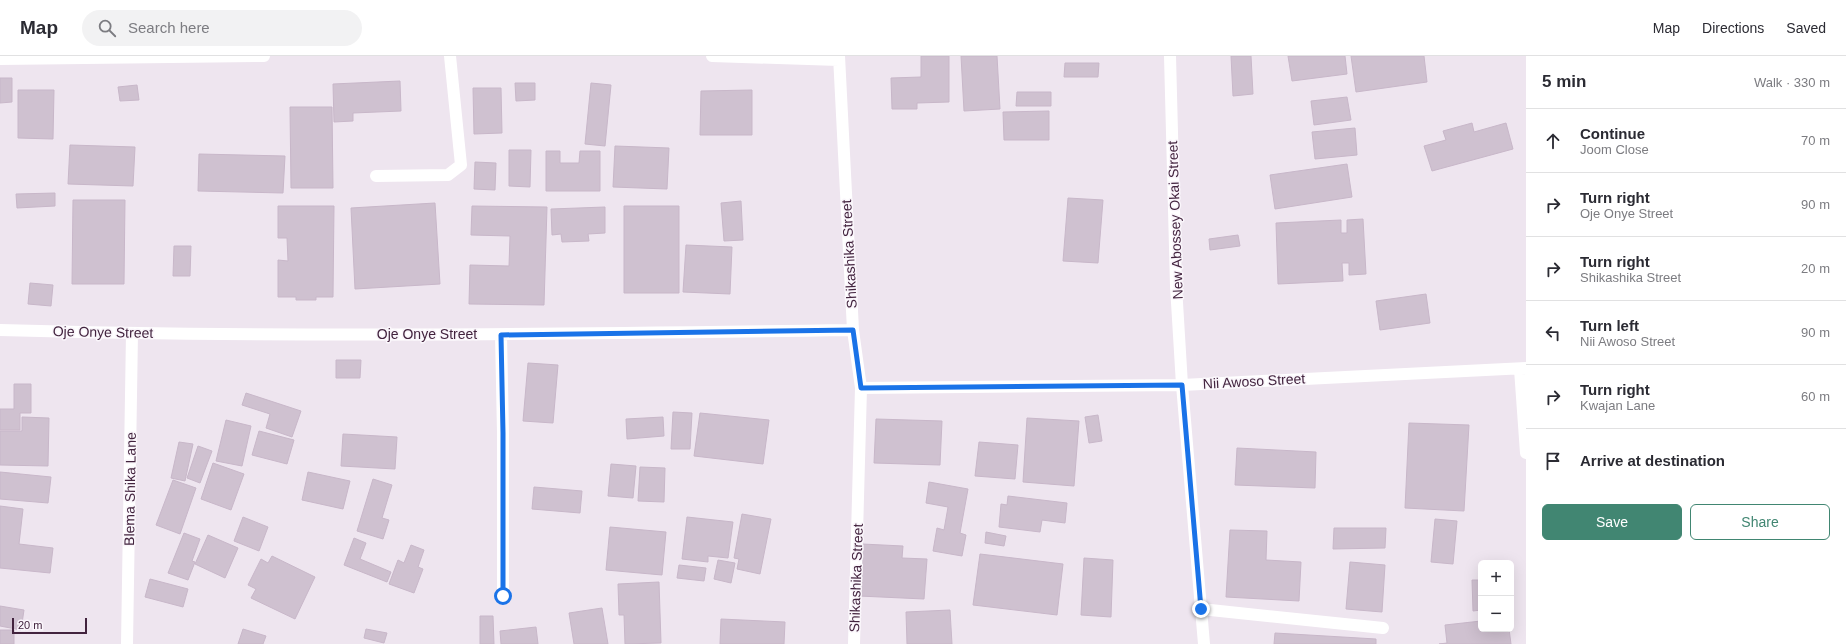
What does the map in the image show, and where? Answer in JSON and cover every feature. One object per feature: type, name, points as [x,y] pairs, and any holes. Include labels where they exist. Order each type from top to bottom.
[{"type":"street","points":[[0,59],[264,56]]},
{"type":"street","points":[[376,176],[448,175],[461,165],[450,56]]},
{"type":"street","points":[[712,56],[839,58]]},
{"type":"street","name":"New Abossey Okai Street","points":[[1170,56],[1176,286],[1182,385],[1204,644]]},
{"type":"street","name":"Shikashika Street","points":[[839,58],[853,330],[861,388],[854,644]]},
{"type":"street","name":"Oje Onye Street","points":[[0,330],[132,333],[501,335],[853,330]]},
{"type":"street","name":"Blema Shika Lane","points":[[127,644],[132,333]]},
{"type":"street","points":[[501,335],[503,433],[503,596]]},
{"type":"street","points":[[1523,368],[1526,453]]},
{"type":"street","name":"Nii Awoso Street","points":[[861,388],[1182,385],[1523,368]]},
{"type":"street","points":[[1201,609],[1383,628]]},
{"type":"building","points":[[921,56],[949,56],[949,102],[917,103],[917,109],[892,109],[891,78],[921,77]]},
{"type":"building","points":[[961,56],[997,56],[1000,109],[964,111]]},
{"type":"building","points":[[1231,56],[1251,56],[1253,94],[1233,96]]},
{"type":"building","points":[[1288,56],[1345,56],[1347,74],[1292,81]]},
{"type":"building","points":[[1351,56],[1424,56],[1427,82],[1356,92]]},
{"type":"building","points":[[1065,63],[1099,63],[1098,77],[1064,77]]},
{"type":"building","points":[[0,78],[12,78],[12,102],[0,103]]},
{"type":"building","points":[[400,81],[401,111],[353,113],[353,121],[334,122],[333,84]]},
{"type":"building","points":[[515,83],[535,83],[535,100],[516,101]]},
{"type":"building","points":[[591,83],[611,85],[605,146],[585,144]]},
{"type":"building","points":[[137,85],[139,100],[120,101],[118,87]]},
{"type":"building","points":[[473,88],[501,88],[502,133],[474,134]]},
{"type":"building","points":[[18,90],[54,90],[53,139],[18,138]]},
{"type":"building","points":[[752,90],[752,135],[700,135],[701,91]]},
{"type":"building","points":[[1017,92],[1051,92],[1051,106],[1016,106]]},
{"type":"building","points":[[1347,97],[1351,120],[1314,125],[1311,101]]},
{"type":"building","points":[[290,107],[332,107],[333,188],[291,188]]},
{"type":"building","points":[[1049,111],[1049,140],[1004,140],[1003,112]]},
{"type":"building","points":[[1472,123],[1474,132],[1506,123],[1513,149],[1432,171],[1424,146],[1446,140],[1443,131]]},
{"type":"building","points":[[1355,128],[1357,155],[1315,159],[1312,132]]},
{"type":"building","points":[[70,145],[135,147],[133,186],[68,184]]},
{"type":"building","points":[[615,146],[669,148],[667,189],[613,187]]},
{"type":"building","points":[[509,150],[531,150],[530,187],[509,186]]},
{"type":"building","points":[[546,151],[560,151],[560,163],[579,163],[580,151],[600,151],[600,191],[546,191]]},
{"type":"building","points":[[199,154],[285,156],[283,193],[198,191]]},
{"type":"building","points":[[475,162],[496,163],[495,190],[474,189]]},
{"type":"building","points":[[1347,164],[1352,197],[1275,209],[1270,175]]},
{"type":"building","points":[[55,193],[55,206],[17,208],[16,194]]},
{"type":"building","points":[[1068,198],[1103,200],[1098,263],[1063,261]]},
{"type":"building","points":[[73,200],[125,200],[124,284],[72,284]]},
{"type":"building","points":[[741,201],[743,240],[724,241],[721,203]]},
{"type":"building","points":[[435,203],[440,284],[355,289],[351,208]]},
{"type":"building","points":[[278,206],[334,206],[333,297],[316,297],[316,300],[296,300],[296,297],[278,297],[278,260],[288,261],[287,238],[278,238]]},
{"type":"building","points":[[472,206],[547,207],[544,305],[469,304],[470,265],[509,266],[510,236],[471,235]]},
{"type":"building","points":[[624,206],[679,206],[679,293],[624,293]]},
{"type":"building","points":[[605,207],[605,233],[588,234],[589,241],[562,242],[561,234],[552,235],[551,209]]},
{"type":"building","points":[[1363,219],[1366,274],[1349,275],[1349,263],[1342,263],[1343,281],[1278,284],[1276,223],[1341,220],[1341,233],[1347,233],[1347,220]]},
{"type":"building","points":[[1238,235],[1240,246],[1210,250],[1209,239]]},
{"type":"building","points":[[686,245],[732,247],[730,294],[683,292]]},
{"type":"building","points":[[174,246],[191,246],[190,276],[173,276]]},
{"type":"building","points":[[30,283],[53,285],[51,306],[28,304]]},
{"type":"building","points":[[1426,294],[1430,323],[1380,330],[1376,301]]},
{"type":"building","points":[[336,360],[361,360],[360,378],[336,378]]},
{"type":"building","points":[[528,363],[558,365],[553,423],[523,421]]},
{"type":"building","points":[[14,384],[31,384],[31,413],[20,413],[20,430],[0,430],[0,409],[14,409]]},
{"type":"building","points":[[246,393],[301,411],[292,437],[266,428],[270,414],[242,405]]},
{"type":"building","points":[[673,412],[692,413],[690,449],[671,449]]},
{"type":"building","points":[[700,413],[769,420],[763,464],[694,456]]},
{"type":"building","points":[[1098,415],[1102,441],[1089,443],[1085,417]]},
{"type":"building","points":[[22,417],[49,418],[48,466],[0,465],[0,431],[22,431]]},
{"type":"building","points":[[663,417],[664,436],[627,439],[626,419]]},
{"type":"building","points":[[1027,418],[1079,421],[1074,486],[1023,482]]},
{"type":"building","points":[[876,419],[942,421],[940,465],[874,463]]},
{"type":"building","points":[[226,420],[251,426],[242,466],[216,461]]},
{"type":"building","points":[[1409,423],[1469,425],[1464,511],[1405,508]]},
{"type":"building","points":[[259,431],[294,440],[287,464],[252,455]]},
{"type":"building","points":[[343,434],[397,437],[395,469],[341,466]]},
{"type":"building","points":[[179,442],[193,444],[185,481],[171,478]]},
{"type":"building","points":[[979,442],[1018,445],[1015,479],[975,476]]},
{"type":"building","points":[[198,446],[212,451],[200,483],[187,478]]},
{"type":"building","points":[[1237,448],[1316,452],[1315,488],[1235,485]]},
{"type":"building","points":[[213,463],[244,474],[231,510],[201,499]]},
{"type":"building","points":[[611,464],[636,466],[633,498],[608,496]]},
{"type":"building","points":[[640,467],[665,468],[664,502],[638,501]]},
{"type":"building","points":[[0,472],[51,477],[48,503],[0,499]]},
{"type":"building","points":[[308,472],[350,481],[343,509],[302,500]]},
{"type":"building","points":[[373,479],[392,485],[382,518],[389,520],[383,539],[357,531]]},
{"type":"building","points":[[173,480],[196,488],[180,534],[156,525]]},
{"type":"building","points":[[929,482],[968,489],[960,533],[966,535],[962,556],[933,551],[937,528],[944,530],[948,507],[926,503]]},
{"type":"building","points":[[534,487],[582,491],[580,513],[532,509]]},
{"type":"building","points":[[1008,496],[1067,503],[1065,523],[1042,520],[1040,532],[999,527],[1001,504],[1007,505]]},
{"type":"building","points":[[0,506],[23,509],[19,544],[53,548],[50,573],[0,568]]},
{"type":"building","points":[[742,514],[771,519],[760,574],[737,569],[739,559],[734,558]]},
{"type":"building","points":[[243,517],[268,527],[259,551],[234,541]]},
{"type":"building","points":[[687,517],[733,522],[728,558],[708,556],[708,562],[682,559]]},
{"type":"building","points":[[1435,519],[1457,521],[1453,564],[1431,562]]},
{"type":"building","points":[[610,527],[666,532],[662,575],[606,570]]},
{"type":"building","points":[[1334,528],[1386,528],[1385,548],[1333,549]]},
{"type":"building","points":[[1230,530],[1267,531],[1266,560],[1301,562],[1299,601],[1226,597]]},
{"type":"building","points":[[986,532],[1006,536],[1004,546],[985,543]]},
{"type":"building","points":[[184,533],[200,539],[192,561],[195,562],[188,580],[168,573]]},
{"type":"building","points":[[208,535],[238,548],[225,578],[195,564]]},
{"type":"building","points":[[354,538],[366,543],[360,559],[391,572],[387,582],[344,565]]},
{"type":"building","points":[[862,544],[903,546],[902,558],[927,559],[924,599],[859,596]]},
{"type":"building","points":[[411,545],[424,550],[418,567],[423,569],[414,593],[389,584],[398,560],[404,563]]},
{"type":"building","points":[[980,554],[1063,564],[1057,615],[973,605]]},
{"type":"building","points":[[272,556],[315,577],[295,619],[251,598],[256,589],[248,585],[261,559],[268,563]]},
{"type":"building","points":[[1084,558],[1113,560],[1111,617],[1081,615]]},
{"type":"building","points":[[718,560],[735,563],[731,583],[714,579]]},
{"type":"building","points":[[1350,562],[1385,565],[1382,612],[1346,609]]},
{"type":"building","points":[[679,565],[706,568],[704,581],[677,578]]},
{"type":"building","points":[[150,579],[188,589],[183,607],[145,597]]},
{"type":"building","points":[[1472,580],[1478,580],[1478,610],[1473,611]]},
{"type":"building","points":[[659,582],[661,643],[625,644],[624,615],[619,615],[618,584]]},
{"type":"building","points":[[0,606],[24,610],[21,630],[0,626]]},
{"type":"building","points":[[602,608],[608,644],[574,644],[569,613]]},
{"type":"building","points":[[950,610],[952,644],[907,644],[906,612]]},
{"type":"building","points":[[480,616],[493,616],[494,644],[480,644]]},
{"type":"building","points":[[721,619],[785,622],[784,644],[720,644]]},
{"type":"building","points":[[1478,621],[1478,632],[1509,632],[1511,644],[1439,644],[1447,643],[1445,625]]},
{"type":"building","points":[[536,627],[538,644],[501,644],[500,631]]},
{"type":"building","points":[[243,629],[266,636],[263,644],[238,644]]},
{"type":"building","points":[[366,629],[387,633],[384,643],[364,638]]},
{"type":"building","points":[[0,630],[14,630],[14,644],[0,644]]},
{"type":"building","points":[[1275,633],[1376,639],[1376,644],[1274,644]]},
{"type":"route","points":[[503,596],[503,433],[501,335],[853,330],[861,388],[1182,385],[1201,609]]}]
